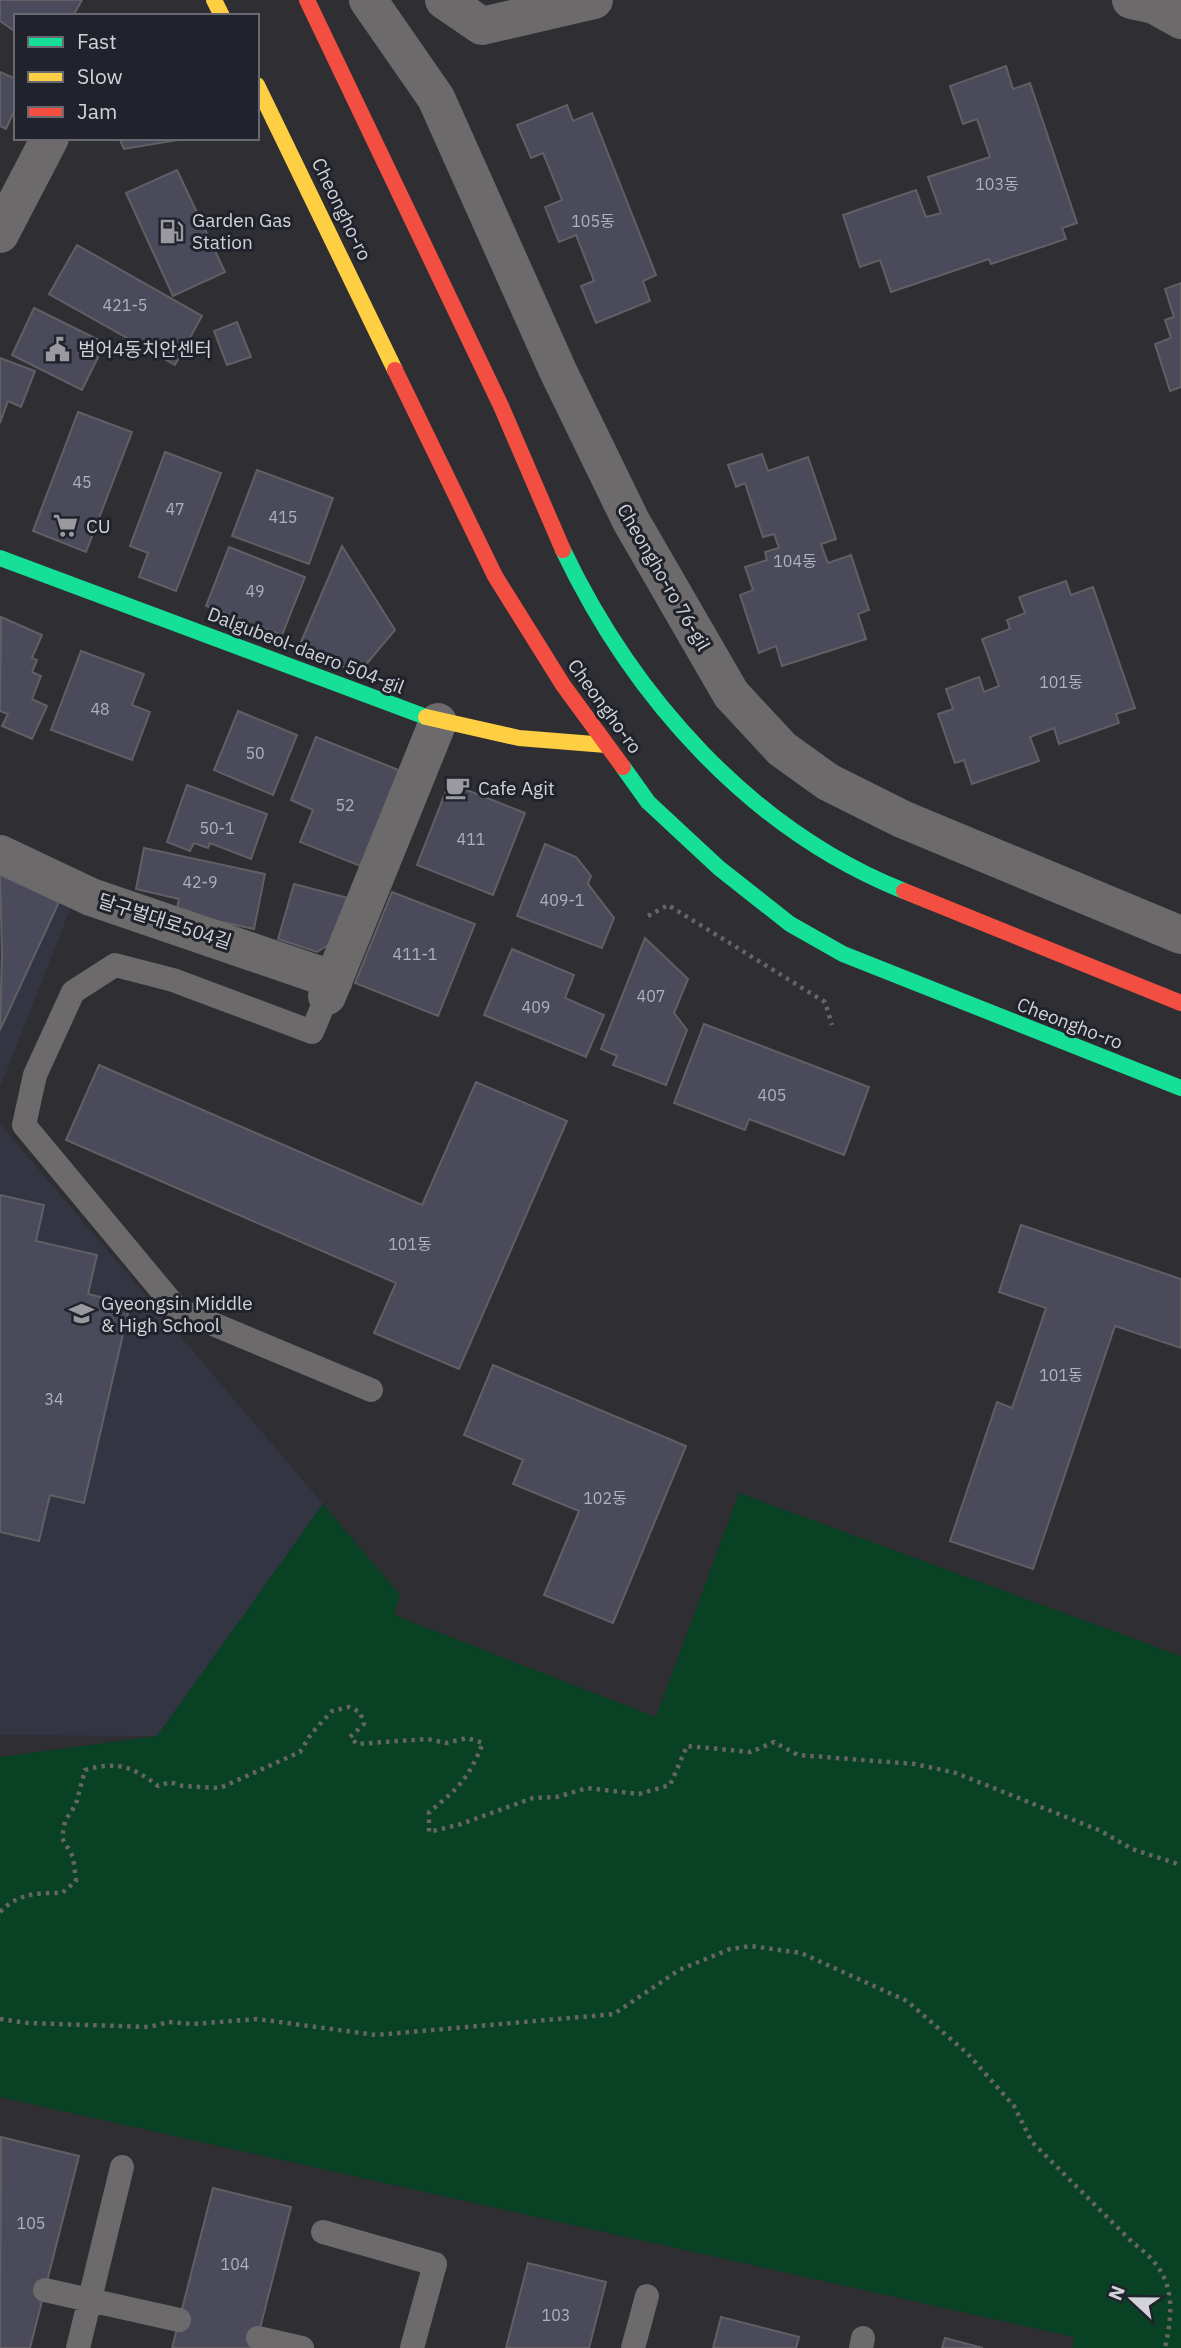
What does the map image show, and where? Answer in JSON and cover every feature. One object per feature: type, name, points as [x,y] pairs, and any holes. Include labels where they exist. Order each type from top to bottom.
[{"type":"main road","points":[[307,0],[348,93],[522,449],[573,571],[613,643],[657,703],[758,803],[797,836],[834,859],[888,885],[1181,1003]]},
{"type":"main road","name":"Cheongho-ro","points":[[259,89],[495,576],[529,635],[648,802],[671,826],[790,923],[843,954],[1181,1088]]},
{"type":"main road","name":"Dalgubeol-daero 504-gil","points":[[0,558],[438,722],[519,738],[606,745]]},
{"type":"street","name":"Cheongho-ro 76-gil","points":[[368,0],[436,98],[558,371],[631,521],[731,694],[782,749],[828,782],[902,818],[1180,930]]},
{"type":"street","points":[[444,0],[482,26],[592,0]]},
{"type":"street","points":[[0,234],[49,140]]},
{"type":"street","points":[[330,988],[438,722]]},
{"type":"street","name":"달구벌대로504길","points":[[0,853],[91,897],[330,988]]},
{"type":"lane","points":[[330,988],[312,1032],[173,980],[115,965],[73,992],[35,1075],[24,1125],[177,1308],[371,1390]]},
{"type":"lane","points":[[78,2348],[122,2167]]},
{"type":"lane","points":[[323,2232],[435,2264],[412,2348]]},
{"type":"lane","points":[[45,2290],[179,2320]]},
{"type":"lane","points":[[633,2348],[647,2296]]},
{"type":"lane","points":[[258,2338],[302,2348]]},
{"type":"path","points":[[648,916],[668,905],[825,1002],[832,1025]]},
{"type":"path","points":[[0,1912],[13,1898],[32,1893],[62,1893],[76,1881],[73,1857],[62,1838],[65,1821],[76,1804],[85,1770],[104,1764],[132,1767],[158,1786],[170,1782],[183,1786],[220,1788],[300,1752],[311,1734],[332,1711],[349,1707],[359,1712],[364,1724],[350,1738],[357,1744],[428,1740],[446,1743],[467,1738],[482,1743],[470,1774],[429,1812],[429,1832],[461,1824],[533,1798],[557,1797],[587,1788],[639,1794],[670,1785],[687,1746],[751,1752],[774,1742],[797,1755],[915,1763],[956,1773],[1101,1831],[1132,1849],[1181,1865]]},
{"type":"path","points":[[0,2019],[28,2023],[149,2026],[169,2022],[193,2024],[257,2019],[376,2035],[614,2014],[679,1970],[730,1949],[751,1946],[801,1953],[907,2001],[968,2054],[1014,2106],[1032,2142],[1133,2243],[1152,2256],[1173,2300],[1165,2348]]},
{"type":"shaded area","points":[[0,869],[73,902],[0,1088]]},
{"type":"shaded area","name":"Gyeongsin Middle & High School","points":[[0,1124],[323,1504],[157,1736],[0,1735]]},
{"type":"green space","points":[[739,1493],[1181,1656],[1181,2348],[1073,2348],[1074,2337],[0,2097],[0,1757],[157,1736],[323,1504],[400,1595],[394,1615],[656,1717]]},
{"type":"building","points":[[0,0],[82,0],[74,14],[14,14],[14,31],[0,21]]},
{"type":"building","points":[[1006,66],[1013,89],[1030,83],[1077,223],[1062,228],[1066,239],[991,264],[989,259],[891,292],[880,260],[860,267],[843,215],[916,190],[926,217],[941,213],[928,177],[990,157],[977,119],[963,124],[950,86]]},
{"type":"building","points":[[0,72],[14,78],[14,111],[6,129],[0,126]]},
{"type":"building","points":[[567,105],[573,121],[592,113],[656,275],[643,281],[650,301],[596,323],[581,286],[594,281],[576,235],[559,242],[545,207],[562,200],[543,153],[531,158],[517,125]]},
{"type":"building","points":[[120,140],[178,140],[124,149]]},
{"type":"building","points":[[177,170],[225,272],[173,296],[126,193]]},
{"type":"building","points":[[77,245],[202,316],[175,365],[49,294]]},
{"type":"building","points":[[1181,283],[1181,387],[1170,391],[1155,344],[1171,338],[1165,320],[1174,317],[1165,289]]},
{"type":"building","name":"범어4동치안센터","points":[[34,308],[105,343],[82,390],[12,355]]},
{"type":"building","points":[[237,322],[251,357],[227,365],[214,331]]},
{"type":"building","points":[[0,358],[35,371],[21,407],[8,401],[0,423]]},
{"type":"building","points":[[78,412],[132,432],[86,552],[33,531]]},
{"type":"building","points":[[165,452],[221,473],[176,591],[139,577],[148,553],[130,546]]},
{"type":"building","points":[[762,454],[768,471],[808,457],[836,539],[821,544],[828,563],[851,555],[869,610],[858,614],[866,639],[782,666],[776,646],[759,653],[740,595],[753,590],[745,567],[767,560],[765,552],[779,548],[774,534],[763,537],[745,483],[736,487],[728,465]]},
{"type":"building","points":[[257,470],[333,498],[309,564],[232,536]]},
{"type":"building","points":[[342,546],[395,630],[359,673],[298,649]]},
{"type":"building","points":[[229,547],[305,577],[282,635],[206,606]]},
{"type":"building","points":[[1066,581],[1071,595],[1093,587],[1135,708],[1116,714],[1119,723],[1059,744],[1054,728],[1030,737],[1039,761],[972,784],[964,760],[955,763],[938,714],[953,709],[946,689],[979,677],[984,692],[999,686],[982,639],[1010,629],[1007,620],[1025,613],[1019,597]]},
{"type":"building","points":[[1,617],[42,635],[32,658],[37,660],[32,672],[41,676],[32,699],[47,706],[32,739],[2,726],[8,714],[0,711]]},
{"type":"building","points":[[81,651],[144,674],[132,705],[150,712],[132,760],[51,730]]},
{"type":"building","points":[[238,711],[297,735],[273,795],[214,770]]},
{"type":"building","points":[[316,737],[401,771],[363,867],[300,842],[313,810],[291,800]]},
{"type":"building","points":[[449,783],[525,813],[493,895],[417,865]]},
{"type":"building","points":[[187,785],[267,814],[251,859],[210,843],[208,848],[194,843],[190,851],[167,842]]},
{"type":"building","points":[[545,844],[576,857],[591,876],[588,884],[614,918],[602,948],[517,916]]},
{"type":"building","points":[[144,848],[265,874],[254,929],[176,912],[179,899],[136,889]]},
{"type":"building","points":[[0,875],[59,902],[0,1030],[2,953]]},
{"type":"building","points":[[294,884],[348,898],[333,942],[317,952],[278,939]]},
{"type":"building","points":[[392,892],[475,924],[438,1016],[355,983]]},
{"type":"building","points":[[645,938],[688,979],[674,1013],[687,1030],[666,1085],[613,1065],[617,1056],[601,1049]]},
{"type":"building","points":[[512,949],[574,975],[565,998],[604,1015],[586,1057],[484,1015]]},
{"type":"building","points":[[704,1024],[869,1087],[844,1155],[749,1119],[745,1130],[674,1103]]},
{"type":"building","points":[[99,1065],[422,1205],[476,1082],[567,1121],[459,1369],[374,1333],[396,1283],[66,1140]]},
{"type":"building","points":[[0,1195],[44,1205],[36,1241],[97,1255],[88,1294],[130,1304],[84,1503],[50,1495],[39,1541],[0,1532]]},
{"type":"building","points":[[1021,1225],[1181,1279],[1181,1348],[1115,1326],[1033,1569],[950,1541],[997,1402],[1012,1408],[1046,1308],[999,1292]]},
{"type":"building","points":[[493,1365],[686,1446],[613,1623],[544,1595],[579,1511],[513,1484],[523,1460],[464,1435]]},
{"type":"building","points":[[1,2137],[79,2156],[30,2348],[0,2348]]},
{"type":"building","points":[[213,2188],[291,2207],[255,2348],[172,2348]]},
{"type":"building","points":[[528,2263],[606,2282],[589,2348],[506,2348]]},
{"type":"building","points":[[721,2317],[799,2337],[796,2348],[713,2348]]},
{"type":"building","points":[[945,2338],[983,2348],[942,2348]]},
{"type":"traffic: fast","points":[[563,550],[591,604],[624,657],[661,706],[702,753],[747,795],[796,833],[848,865],[904,891]]},
{"type":"traffic: fast","points":[[0,558],[426,717]]},
{"type":"traffic: fast","points":[[623,767],[648,802],[719,868],[790,924],[843,954],[1181,1088]]},
{"type":"traffic: slow","points":[[214,0],[221,14]]},
{"type":"traffic: slow","points":[[259,89],[395,370]]},
{"type":"traffic: slow","points":[[426,717],[519,738],[606,745]]},
{"type":"traffic: jam","points":[[307,0],[501,406],[563,550]]},
{"type":"traffic: jam","points":[[395,370],[495,576],[563,685],[623,767]]},
{"type":"traffic: jam","points":[[904,891],[1181,1003]]},
{"type":"place","name":"Garden Gas Station","points":[[172,231]]},
{"type":"place","name":"범어4동치안센터","points":[[58,349]]},
{"type":"place","name":"CU","points":[[66,526]]},
{"type":"place","name":"Cafe Agit","points":[[458,788]]},
{"type":"place","name":"Gyeongsin Middle & High School","points":[[81,1314]]}]
